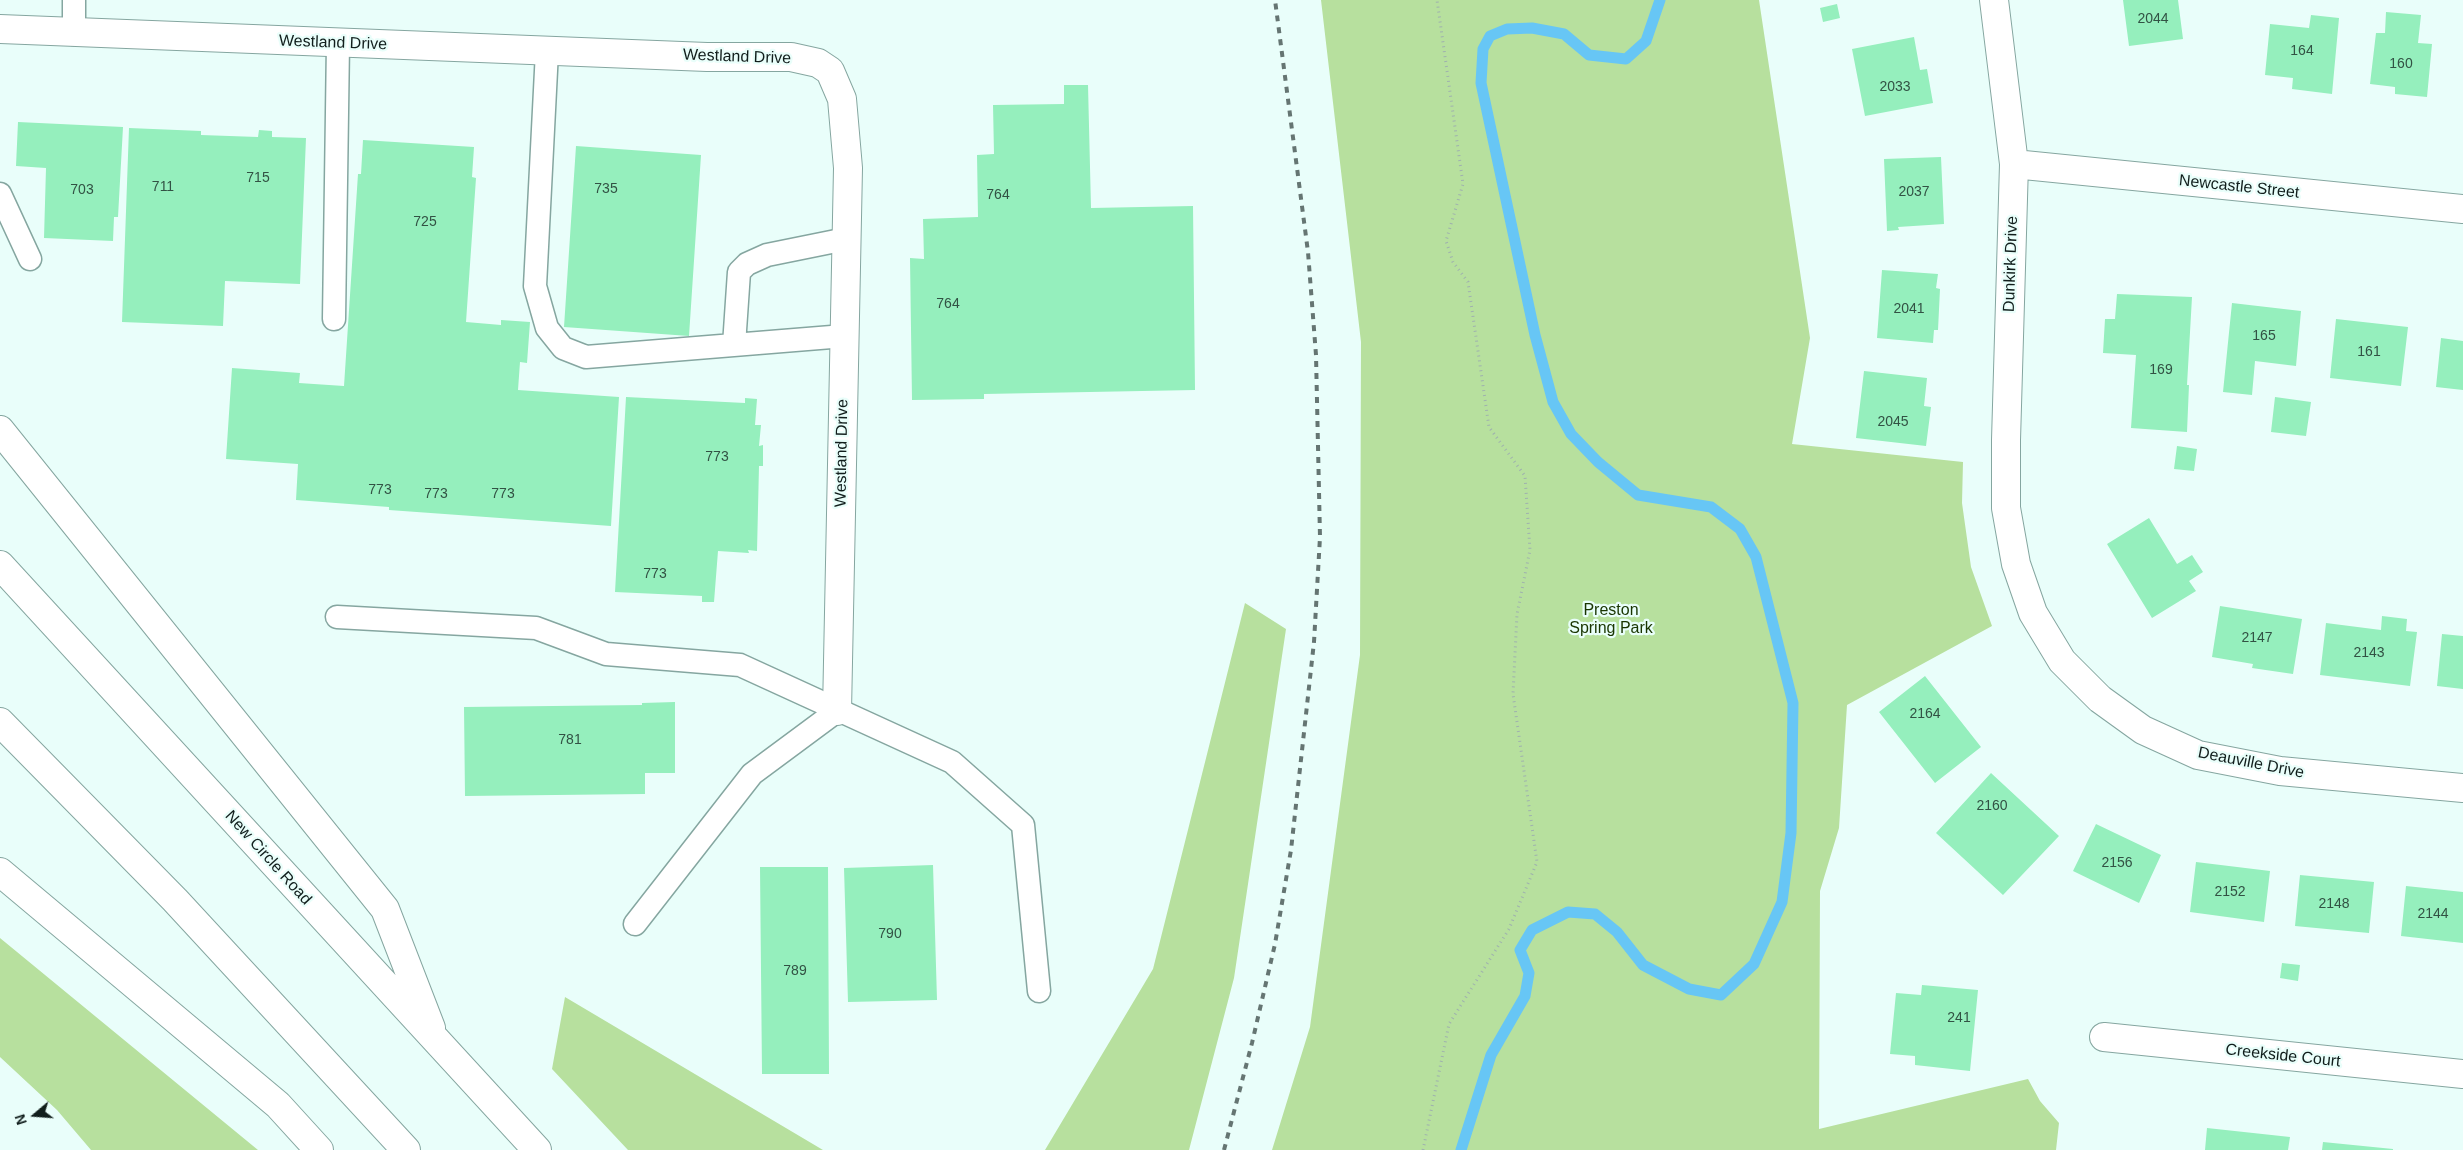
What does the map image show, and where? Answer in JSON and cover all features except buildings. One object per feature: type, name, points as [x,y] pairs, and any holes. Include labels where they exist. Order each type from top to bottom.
[{"type":"main road","name":"Dunkirk Drive","points":[[1994,0],[2014,164],[2006,440],[2006,508],[2010,529]]},
{"type":"main road","name":"Westland Drive","points":[[0,30],[707,57],[791,57],[818,63],[830,71],[842,99],[848,168],[837,711]]},
{"type":"main road","name":"Newcastle Street","points":[[2014,164],[2463,209]]},
{"type":"main road","points":[[0,430],[385,909],[436,1041]]},
{"type":"main road","name":"Deauville Drive","points":[[2010,529],[2016,564],[2033,613],[2062,661],[2100,699],[2143,730],[2198,755],[2280,771],[2463,788]]},
{"type":"main road","name":"New Circle Road","points":[[0,565],[537,1150]]},
{"type":"main road","points":[[0,722],[175,900],[406,1150]]},
{"type":"main road","points":[[0,872],[278,1105],[320,1150]]},
{"type":"main road","name":"Creekside Court","points":[[2104,1037],[2463,1074]]},
{"type":"lane","points":[[74,0],[74,34]]},
{"type":"lane","points":[[334,319],[338,43]]},
{"type":"lane","points":[[546,51],[535,286],[547,328],[564,348],[586,357],[844,336]]},
{"type":"lane","points":[[0,194],[30,259]]},
{"type":"lane","points":[[734,345],[739,272],[747,264],[767,254],[846,239]]},
{"type":"lane","points":[[336,617],[536,628],[606,654],[740,665],[952,762],[1023,825],[1039,991]]},
{"type":"lane","points":[[635,924],[752,774],[837,711]]},
{"type":"path","points":[[1423,1150],[1449,1024],[1509,929],[1537,862],[1513,694],[1517,614],[1530,550],[1525,476],[1489,427],[1468,282],[1452,262],[1446,240],[1463,184],[1437,0]]},
{"type":"green space","name":"Preston Spring Park","points":[[1321,0],[1759,0],[1810,338],[1792,444],[1963,462],[1962,503],[1971,567],[1992,626],[1847,705],[1839,828],[1820,891],[1819,1129],[2028,1079],[2040,1101],[2059,1123],[2056,1150],[1272,1150],[1310,1027],[1360,655],[1361,342]]},
{"type":"green space","points":[[1245,603],[1286,629],[1234,978],[1189,1150],[1045,1150],[1153,969]]},
{"type":"green space","points":[[0,938],[258,1150],[91,1150],[57,1110],[0,1057]]},
{"type":"green space","points":[[565,997],[823,1150],[628,1150],[552,1069]]},
{"type":"waterway","points":[[1461,1150],[1491,1055],[1525,996],[1529,973],[1520,950],[1532,930],[1568,912],[1595,914],[1617,932],[1643,965],[1689,989],[1721,995],[1754,964],[1782,902],[1791,833],[1793,703],[1756,557],[1740,529],[1711,507],[1638,495],[1598,462],[1571,434],[1553,402],[1535,335],[1481,83],[1483,49],[1490,36],[1507,29],[1532,28],[1564,34],[1589,55],[1626,59],[1646,41],[1660,0]]},
{"type":"railway","points":[[1224,1150],[1275,944],[1291,850],[1314,642],[1320,537],[1316,355],[1308,252],[1275,0]]}]
